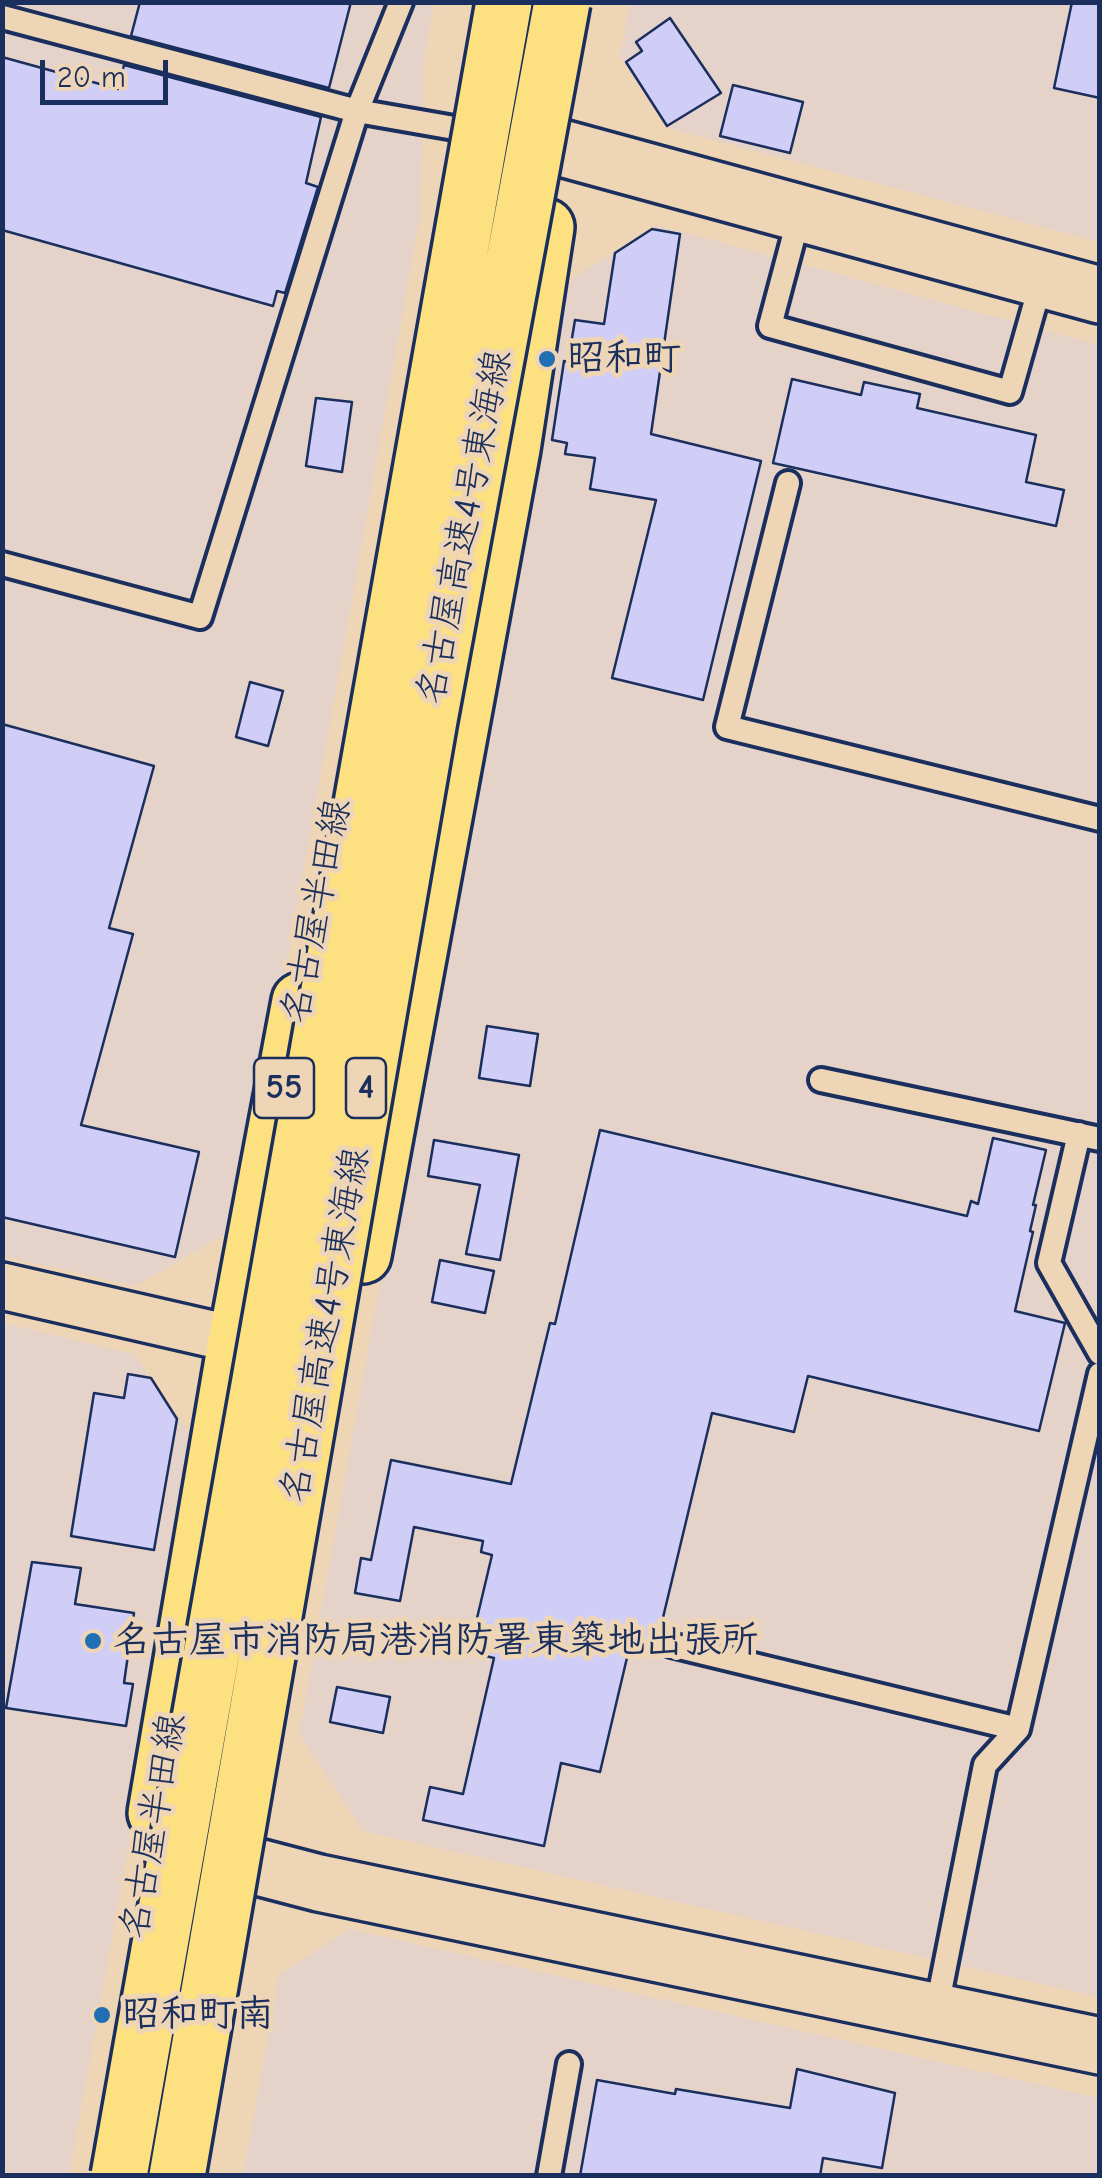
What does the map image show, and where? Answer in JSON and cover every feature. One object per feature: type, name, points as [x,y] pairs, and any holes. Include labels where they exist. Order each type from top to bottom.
[{"type":"main road","name":"名古屋半田線","points":[[94,2176],[236,1342],[486,2]]},
{"type":"main road","name":"名古屋高速4号東海線","points":[[119,2176],[504,2]]},
{"type":"main road","name":"名古屋高速4号東海線","points":[[177,2176],[426,740],[562,2]]},
{"type":"main road","points":[[199,2176],[512,449],[584,2]]},
{"type":"street","points":[[558,147],[1100,295]]},
{"type":"street","points":[[2,1286],[236,1342],[344,1360]]},
{"type":"street","points":[[254,1866],[318,1883],[1100,2046]]},
{"type":"lane","points":[[2,564],[200,617],[357,112],[400,2]]},
{"type":"lane","points":[[2,17],[357,112],[558,147]]},
{"type":"lane","points":[[800,213],[770,326],[788,331],[1010,392],[1042,280]]},
{"type":"lane","points":[[788,483],[727,727],[1100,818]]},
{"type":"lane","points":[[821,1080],[1089,1136],[1049,1264],[1100,1353]]},
{"type":"lane","points":[[936,2012],[985,1765],[1018,1729],[1100,1374]]},
{"type":"lane","points":[[671,1645],[1018,1729]]},
{"type":"lane","points":[[550,2176],[569,2064]]},
{"type":"shaded area","points":[[3,3],[434,3],[424,59],[421,210],[241,1225],[135,1286],[3,1256]]},
{"type":"shaded area","points":[[630,3],[1099,3],[1099,242],[668,128],[620,57]]},
{"type":"shaded area","points":[[657,225],[1099,345],[1099,1997],[363,1831],[299,1734],[558,288]]},
{"type":"shaded area","points":[[3,1323],[134,1354],[201,1450],[69,2175],[3,2176]]},
{"type":"shaded area","points":[[350,1929],[1099,2098],[1099,2175],[243,2176],[279,1975]]},
{"type":"building","points":[[140,2],[351,2],[329,88],[131,36]]},
{"type":"building","points":[[1072,2],[1100,2],[1100,98],[1054,88]]},
{"type":"building","points":[[670,18],[721,93],[667,126],[626,62],[642,51],[636,42]]},
{"type":"building","points":[[2,57],[118,89],[124,65],[321,117],[306,183],[318,187],[285,293],[277,291],[273,306],[2,230]]},
{"type":"building","points":[[733,85],[803,102],[790,153],[720,136]]},
{"type":"building","points":[[652,229],[680,234],[651,434],[761,461],[703,700],[612,678],[656,500],[590,489],[595,458],[565,454],[567,443],[552,440],[564,361],[568,362],[575,320],[604,324],[615,253]]},
{"type":"building","points":[[792,379],[861,395],[864,382],[920,394],[917,408],[1036,435],[1026,482],[1064,490],[1056,526],[773,463]]},
{"type":"building","points":[[316,398],[352,402],[342,472],[306,466]]},
{"type":"building","points":[[250,682],[283,691],[268,746],[236,737]]},
{"type":"building","points":[[2,724],[154,766],[109,928],[133,934],[81,1125],[199,1152],[175,1257],[2,1217]]},
{"type":"building","points":[[487,1026],[538,1034],[530,1086],[479,1078]]},
{"type":"building","points":[[600,1130],[967,1216],[971,1201],[978,1204],[993,1138],[1046,1150],[1015,1311],[1065,1323],[1039,1431],[808,1376],[794,1432],[712,1413],[655,1651],[630,1645],[600,1772],[561,1763],[544,1846],[423,1820],[430,1787],[463,1794],[494,1658],[469,1652],[492,1555],[481,1552],[483,1541],[414,1527],[400,1601],[355,1593],[361,1558],[371,1560],[391,1460],[511,1484],[550,1323],[555,1324]]},
{"type":"building","points":[[434,1140],[519,1155],[500,1260],[466,1254],[480,1185],[428,1176]]},
{"type":"building","points":[[440,1260],[494,1271],[485,1313],[432,1302]]},
{"type":"building","points":[[128,1374],[151,1378],[177,1419],[154,1550],[71,1536],[94,1393],[124,1398]]},
{"type":"building","points":[[32,1562],[81,1568],[75,1604],[134,1613],[124,1683],[133,1684],[126,1726],[6,1708]]},
{"type":"building","points":[[337,1687],[390,1697],[383,1733],[330,1722]]},
{"type":"building","points":[[797,2069],[895,2093],[882,2168],[823,2158],[820,2176],[580,2176],[597,2080],[790,2108]]},
{"type":"place","name":"昭和町","points":[[547,359]]},
{"type":"place","name":"名古屋市消防局港消防署東築地出張所","points":[[93,1641]]},
{"type":"place","name":"昭和町南","points":[[102,2015]]}]
